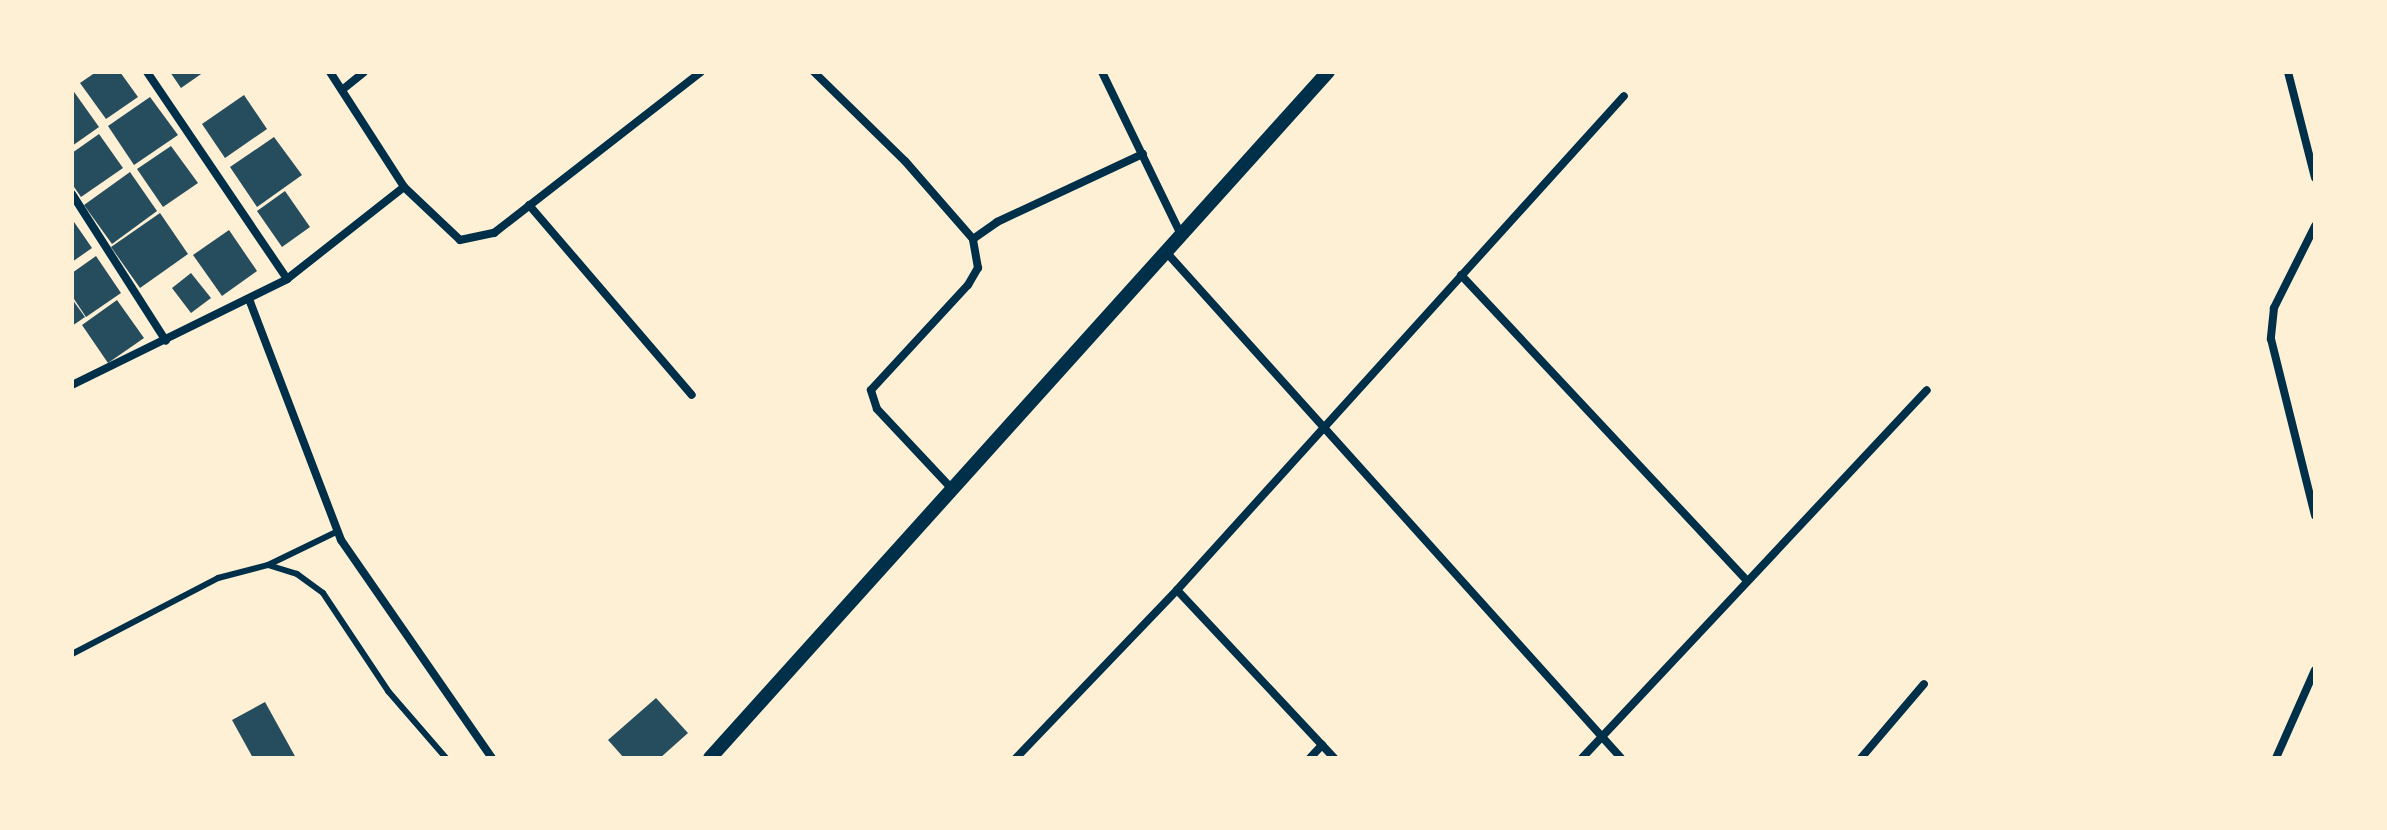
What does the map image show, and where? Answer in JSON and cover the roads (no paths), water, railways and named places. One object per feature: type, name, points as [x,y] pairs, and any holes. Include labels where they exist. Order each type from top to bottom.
[{"type":"street","points":[[147,72],[287,279]]},
{"type":"street","points":[[330,72],[404,187],[460,240],[494,233],[701,72]]},
{"type":"street","points":[[342,90],[364,72]]},
{"type":"street","points":[[814,72],[905,161],[973,239],[978,268],[968,285],[871,390],[877,409],[953,490]]},
{"type":"street","points":[[1102,72],[1181,235]]},
{"type":"street","points":[[710,758],[1328,72]]},
{"type":"street","points":[[2288,72],[2315,178]]},
{"type":"street","points":[[1016,758],[1325,429],[1624,96]]},
{"type":"street","points":[[973,239],[997,222],[1143,154]]},
{"type":"street","points":[[72,385],[287,279],[404,187]]},
{"type":"street","points":[[72,194],[166,341]]},
{"type":"street","points":[[529,205],[692,395]]},
{"type":"street","points":[[2315,226],[2274,308],[2271,339],[2315,516]]},
{"type":"street","points":[[1167,253],[1621,758]]},
{"type":"street","points":[[1461,275],[1746,580]]},
{"type":"street","points":[[249,299],[338,531],[492,758]]},
{"type":"street","points":[[1582,758],[1927,390]]},
{"type":"street","points":[[1177,590],[1334,758]]},
{"type":"street","points":[[2276,758],[2315,670]]},
{"type":"street","points":[[1861,758],[1924,684]]},
{"type":"street","points":[[1310,758],[1322,745]]},
{"type":"lane","points":[[72,654],[218,578],[268,565],[338,531]]},
{"type":"lane","points":[[268,565],[297,574],[323,593],[388,691],[446,758]]}]
